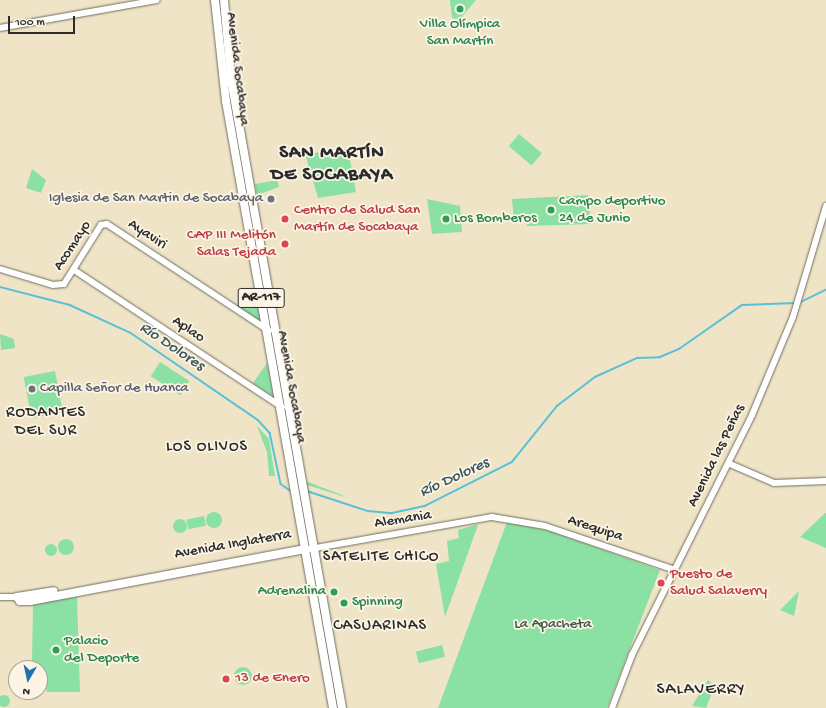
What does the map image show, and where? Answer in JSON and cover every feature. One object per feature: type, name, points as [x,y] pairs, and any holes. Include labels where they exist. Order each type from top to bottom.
[{"type":"main road","name":"Avenida Socabaya","points":[[215,0],[218,51],[288,409],[297,484],[334,708]]},
{"type":"main road","name":"Avenida Socabaya","points":[[224,0],[231,79],[272,330],[280,406],[297,484]]},
{"type":"main road","name":"Avenida Socabaya","points":[[308,549],[342,708]]},
{"type":"main road","name":"Avenida Inglaterra","points":[[17,597],[20,602],[30,602],[308,549]]},
{"type":"street","points":[[0,28],[157,0]]},
{"type":"street","name":"Avenida las Peñas","points":[[612,708],[632,654],[730,464],[800,297],[826,206]]},
{"type":"street","name":"Ayaviri","points":[[103,224],[272,330]]},
{"type":"street","name":"Acomayo","points":[[0,269],[53,285],[64,284],[103,224]]},
{"type":"street","name":"Aplao","points":[[74,270],[280,406],[288,409]]},
{"type":"street","points":[[730,464],[774,483],[826,481]]},
{"type":"street","name":"Alemania","points":[[308,549],[492,517],[506,518]]},
{"type":"street","name":"Arequipa","points":[[506,518],[545,526],[675,570]]},
{"type":"street","points":[[0,597],[17,597]]},
{"type":"green space","name":"Villa Olímpica San Martín","points":[[450,0],[476,0],[459,20],[452,18]]},
{"type":"green space","points":[[519,134],[542,153],[532,166],[509,146]]},
{"type":"green space","points":[[348,149],[356,192],[318,198],[305,154]]},
{"type":"green space","points":[[32,169],[46,180],[41,193],[26,188]]},
{"type":"green space","points":[[277,180],[279,187],[257,195],[255,184]]},
{"type":"green space","name":"Campo deportivo 24 de Junio","points":[[588,195],[591,224],[527,226],[526,220],[514,221],[512,199]]},
{"type":"green space","name":"Los Bomberos","points":[[427,199],[460,206],[462,232],[432,234]]},
{"type":"green space","points":[[258,304],[262,325],[235,307]]},
{"type":"green space","points":[[0,334],[14,339],[15,348],[1,350]]},
{"type":"green space","points":[[160,362],[189,381],[180,395],[151,376]]},
{"type":"green space","points":[[267,363],[274,397],[253,383]]},
{"type":"green space","points":[[55,371],[63,412],[32,418],[24,377]]},
{"type":"green space","points":[[257,426],[269,439],[275,476],[269,476],[267,452]]},
{"type":"green space","points":[[308,482],[342,495],[345,497],[304,484]]},
{"type":"green space","points":[[214,512],[221,517],[222,520],[217,527],[214,528],[207,523],[206,520],[211,513]]},
{"type":"green space","points":[[826,513],[826,548],[800,537]]},
{"type":"green space","points":[[204,516],[206,526],[188,529],[186,519]]},
{"type":"green space","points":[[177,519],[183,519],[187,523],[187,529],[183,533],[177,533],[173,529],[173,523]]},
{"type":"green space","name":"La Apacheta","points":[[507,522],[550,531],[660,570],[607,708],[438,708]]},
{"type":"green space","points":[[478,524],[445,617],[436,564],[449,561],[447,541],[459,538],[458,530]]},
{"type":"green space","points":[[66,539],[72,541],[74,547],[72,553],[66,555],[60,553],[58,547],[60,541]]},
{"type":"green space","points":[[49,544],[53,544],[57,550],[53,556],[49,556],[45,552],[45,548]]},
{"type":"green space","points":[[799,591],[794,616],[780,610]]},
{"type":"green space","name":"Palacio del Deporte","points":[[77,597],[80,692],[48,692],[48,660],[32,660],[33,604]]},
{"type":"green space","points":[[442,645],[445,657],[419,663],[416,652]]},
{"type":"green space","points":[[239,667],[247,667],[252,672],[250,683],[247,685],[239,685],[234,680],[234,672]]},
{"type":"green space","points":[[708,680],[715,686],[706,708],[692,706]]},
{"type":"green space","points":[[4,695],[8,697],[8,700],[10,700],[8,705],[4,707],[0,705],[-2,701],[0,697]]},
{"type":"waterway","name":"Río Dolores","points":[[0,287],[70,305],[131,333],[258,420],[270,433],[281,484],[291,491]]},
{"type":"waterway","name":"Río Dolores","points":[[801,302],[826,290]]},
{"type":"waterway","name":"Río Dolores","points":[[307,491],[368,511],[392,513],[425,506],[512,462],[557,406],[595,377],[637,358],[660,357],[679,349],[742,305],[795,303]]},
{"type":"place","name":"Villa Olímpica San Martín","points":[[460,9]]},
{"type":"place","name":"Iglesia de San Martin de Socabaya","points":[[271,199]]},
{"type":"place","name":"Campo deportivo 24 de Junio","points":[[551,210]]},
{"type":"place","name":"Centro de Salud San Martín de Socabaya","points":[[285,219]]},
{"type":"place","name":"Los Bomberos","points":[[446,219]]},
{"type":"place","name":"CAP III Melitón Salas Tejada","points":[[285,244]]},
{"type":"place","name":"Capilla Señor de Huanca","points":[[32,389]]},
{"type":"place","name":"Puesto de Salud Salaverry","points":[[661,583]]},
{"type":"place","name":"Adrenalina","points":[[334,592]]},
{"type":"place","name":"Spinning","points":[[344,603]]},
{"type":"place","name":"Palacio del Deporte","points":[[56,650]]},
{"type":"place","name":"13 de Enero","points":[[226,679]]},
{"type":"district","name":"SAN MARTÍN DE SOCABAYA","points":[[332,165]]},
{"type":"district","name":"RODANTES DEL SUR","points":[[46,423]]},
{"type":"district","name":"LOS OLIVOS","points":[[207,448]]},
{"type":"district","name":"SATELITE CHICO","points":[[381,558]]},
{"type":"district","name":"CASUARINAS","points":[[380,627]]},
{"type":"district","name":"SALAVERRY","points":[[701,691]]}]
